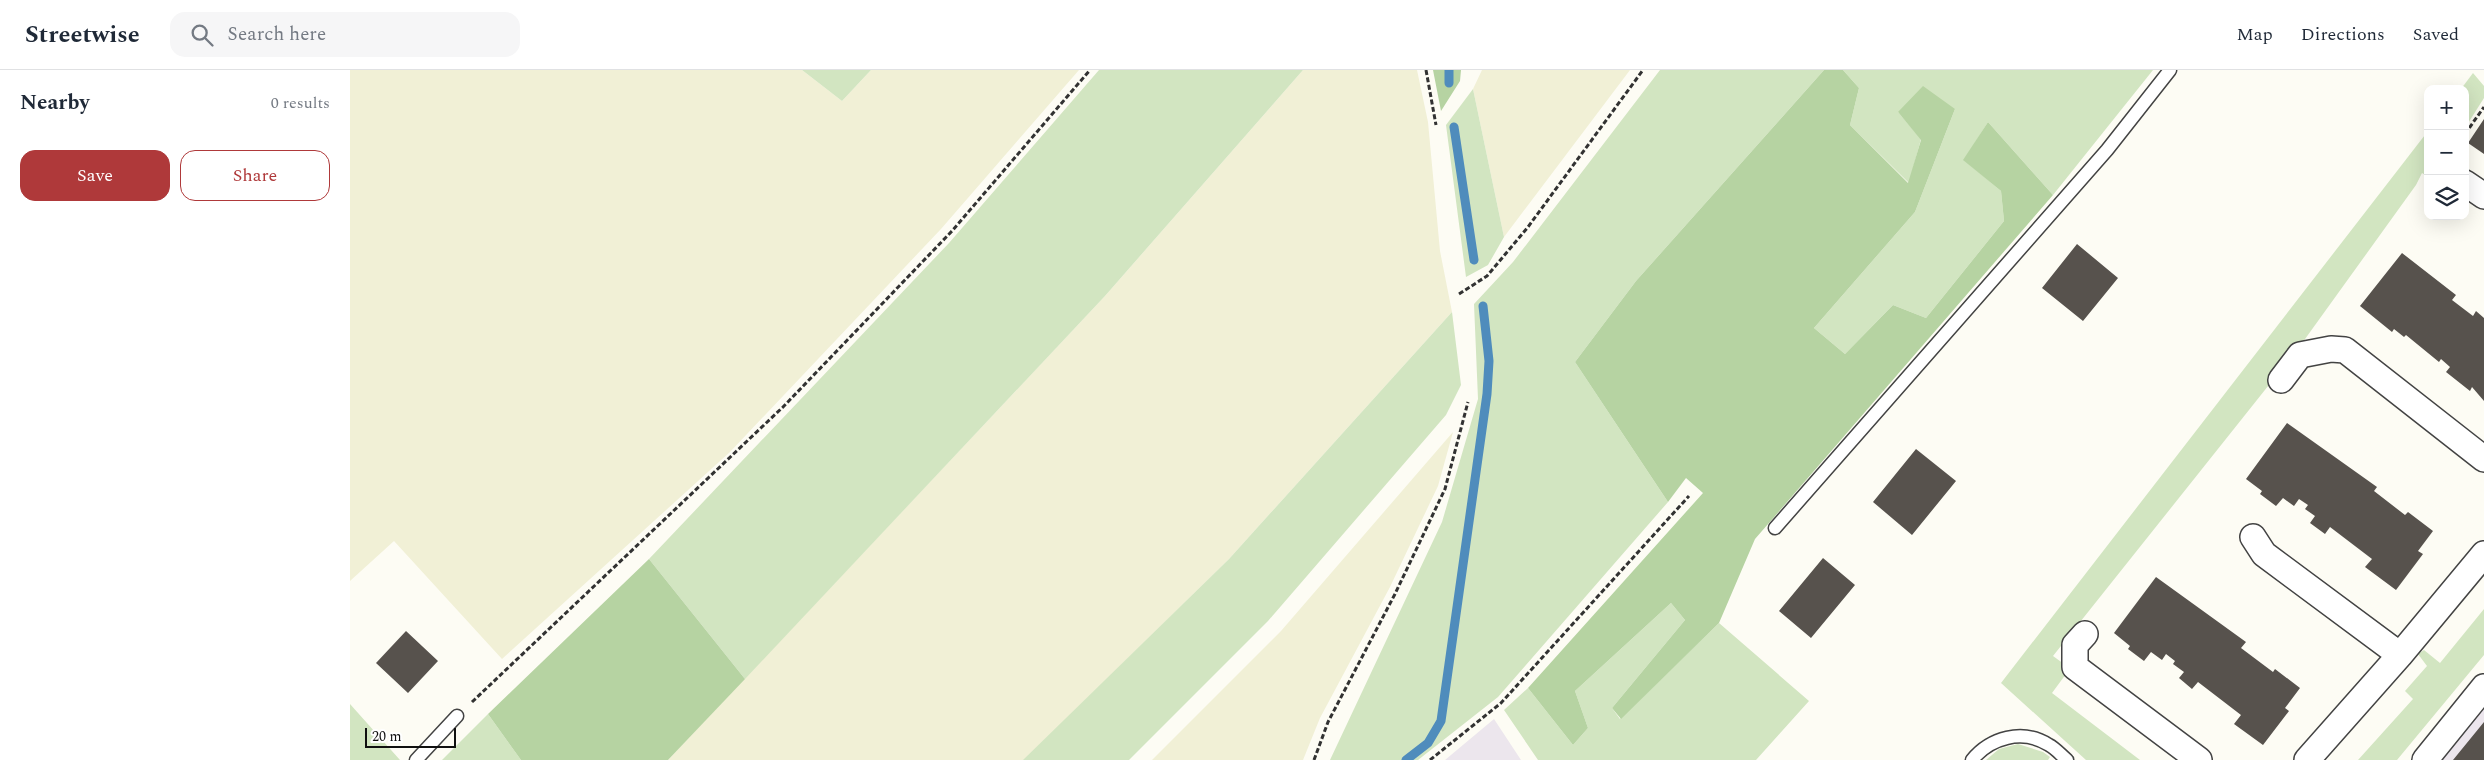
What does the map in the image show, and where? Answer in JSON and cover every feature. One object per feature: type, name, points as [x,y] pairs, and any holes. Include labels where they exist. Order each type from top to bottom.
[{"type":"street","points":[[2469,186],[2484,196]]},
{"type":"street","points":[[2281,380],[2300,355],[2331,349],[2345,350],[2484,459]]},
{"type":"street","points":[[2252,537],[2264,554],[2400,655]]},
{"type":"street","points":[[2307,760],[2400,655],[2484,554]]},
{"type":"street","points":[[2085,634],[2075,646],[2075,667],[2199,760]]},
{"type":"street","points":[[2425,760],[2484,687]]},
{"type":"lane","points":[[1775,528],[2107,150],[2170,70]]},
{"type":"lane","points":[[416,760],[457,716]]},
{"type":"lane","points":[[1972,760],[1983,747],[2008,737],[2029,737],[2048,744],[2066,760]]},
{"type":"path","points":[[457,716],[783,407],[952,231],[1090,70]]},
{"type":"path","points":[[1426,70],[1436,125]]},
{"type":"path","points":[[1459,294],[1488,276],[1522,234],[1643,70]]},
{"type":"path","points":[[2468,130],[2484,107]]},
{"type":"path","points":[[1314,760],[1328,722],[1395,594],[1444,489],[1468,402]]},
{"type":"path","points":[[1430,760],[1501,703],[1689,496]]},
{"type":"shaded area","points":[[2484,707],[2484,760],[2440,760]]},
{"type":"shaded area","points":[[1494,719],[1521,760],[1445,760]]},
{"type":"green space","points":[[350,70],[802,70],[842,101],[871,70],[1079,70],[941,229],[730,452],[502,659],[394,541],[350,581]]},
{"type":"green space","points":[[802,70],[871,70],[842,101]]},
{"type":"green space","points":[[1099,70],[1303,70],[1105,296],[745,679],[649,559],[949,243]]},
{"type":"green space","points":[[1303,70],[1417,70],[1428,122],[1440,251],[1452,312],[1229,559],[1024,760],[668,760],[1105,296]]},
{"type":"green space","points":[[1433,70],[1461,70],[1460,81],[1441,111]]},
{"type":"green space","points":[[1482,70],[1630,70],[1504,237],[1473,89]]},
{"type":"green space","points":[[1660,70],[1824,70],[1636,281],[1575,362],[1668,502],[1498,697],[1418,760],[1330,760],[1442,522],[1478,399],[1474,304],[1513,262]]},
{"type":"green space","points":[[1824,70],[1843,70],[1859,88],[1850,125],[1908,183],[1921,140],[1898,112],[1923,86],[1955,109],[1915,212],[1814,328],[1845,354],[1893,305],[1926,318],[2004,221],[2001,191],[1963,160],[1988,122],[2053,195],[1755,539],[1719,623],[1621,719],[1612,708],[1685,620],[1671,603],[1575,691],[1588,728],[1573,745],[1528,688],[1703,493],[1686,478],[1668,502],[1575,362],[1636,281]]},
{"type":"green space","points":[[1843,70],[2153,70],[2053,195],[1988,122],[1964,160],[2001,191],[2004,221],[1926,318],[1893,305],[1845,354],[1814,328],[1915,212],[1955,109],[1898,112],[1921,139],[1909,183],[1850,125],[1859,88]]},
{"type":"green space","points":[[2473,73],[2484,86],[2484,98],[2469,122],[2469,85],[2464,85]]},
{"type":"green space","points":[[1473,89],[1504,237],[1488,265],[1466,277],[1446,125]]},
{"type":"green space","points":[[2424,136],[2424,174],[2422,173],[2416,185],[2300,346],[2053,656],[2064,664],[2066,674],[2052,693],[2140,760],[2086,760],[2001,683]]},
{"type":"green space","points":[[1452,312],[1461,385],[1446,415],[1268,621],[1129,760],[1023,760],[1229,559]]},
{"type":"green space","points":[[1453,432],[1438,486],[1390,587],[1320,718],[1303,760],[1152,760],[1281,631]]},
{"type":"green space","points":[[649,559],[745,679],[668,760],[521,760],[488,714]]},
{"type":"green space","points":[[1671,603],[1685,620],[1612,708],[1620,719],[1719,623],[1809,701],[1756,760],[1538,760],[1504,710],[1528,688],[1573,745],[1588,728],[1575,691]]},
{"type":"green space","points":[[2484,609],[2484,655],[2397,760],[2358,760],[2413,699],[2405,691],[2427,666],[2418,654],[2424,650],[2440,663]]},
{"type":"green space","points":[[350,704],[400,760],[350,760]]},
{"type":"green space","points":[[488,714],[521,760],[442,760]]},
{"type":"green space","points":[[2018,744],[2043,752],[2050,757],[2048,760],[1986,760],[1999,749]]},
{"type":"building","points":[[2484,119],[2484,154],[2469,144]]},
{"type":"building","points":[[2077,244],[2118,278],[2083,321],[2042,288]]},
{"type":"building","points":[[2402,253],[2456,295],[2452,300],[2473,316],[2476,311],[2484,318],[2484,401],[2472,387],[2470,391],[2446,372],[2450,367],[2441,359],[2439,362],[2406,335],[2404,337],[2394,329],[2392,332],[2360,306]]},
{"type":"building","points":[[2287,423],[2377,487],[2374,491],[2405,515],[2408,512],[2433,531],[2418,551],[2423,554],[2396,590],[2365,567],[2372,559],[2330,527],[2325,534],[2310,523],[2315,516],[2305,509],[2308,505],[2299,499],[2294,506],[2283,498],[2276,506],[2260,494],[2262,491],[2246,479]]},
{"type":"building","points":[[1916,449],[1956,481],[1912,535],[1873,502]]},
{"type":"building","points":[[1823,558],[1855,585],[1811,638],[1779,611]]},
{"type":"building","points":[[2156,577],[2246,642],[2241,648],[2273,672],[2275,669],[2300,688],[2285,708],[2289,711],[2263,745],[2234,724],[2241,715],[2198,682],[2192,689],[2179,678],[2184,672],[2173,664],[2175,661],[2166,654],[2162,660],[2151,652],[2144,661],[2128,649],[2130,646],[2114,633]]},
{"type":"building","points":[[406,631],[438,661],[408,693],[376,663]]},
{"type":"building","points":[[2484,722],[2484,760],[2453,760]]},
{"type":"waterway","points":[[1449,70],[1449,83]]},
{"type":"waterway","points":[[1454,127],[1474,260]]},
{"type":"waterway","points":[[1406,760],[1428,743],[1441,721],[1487,394],[1489,361],[1483,306]]}]
